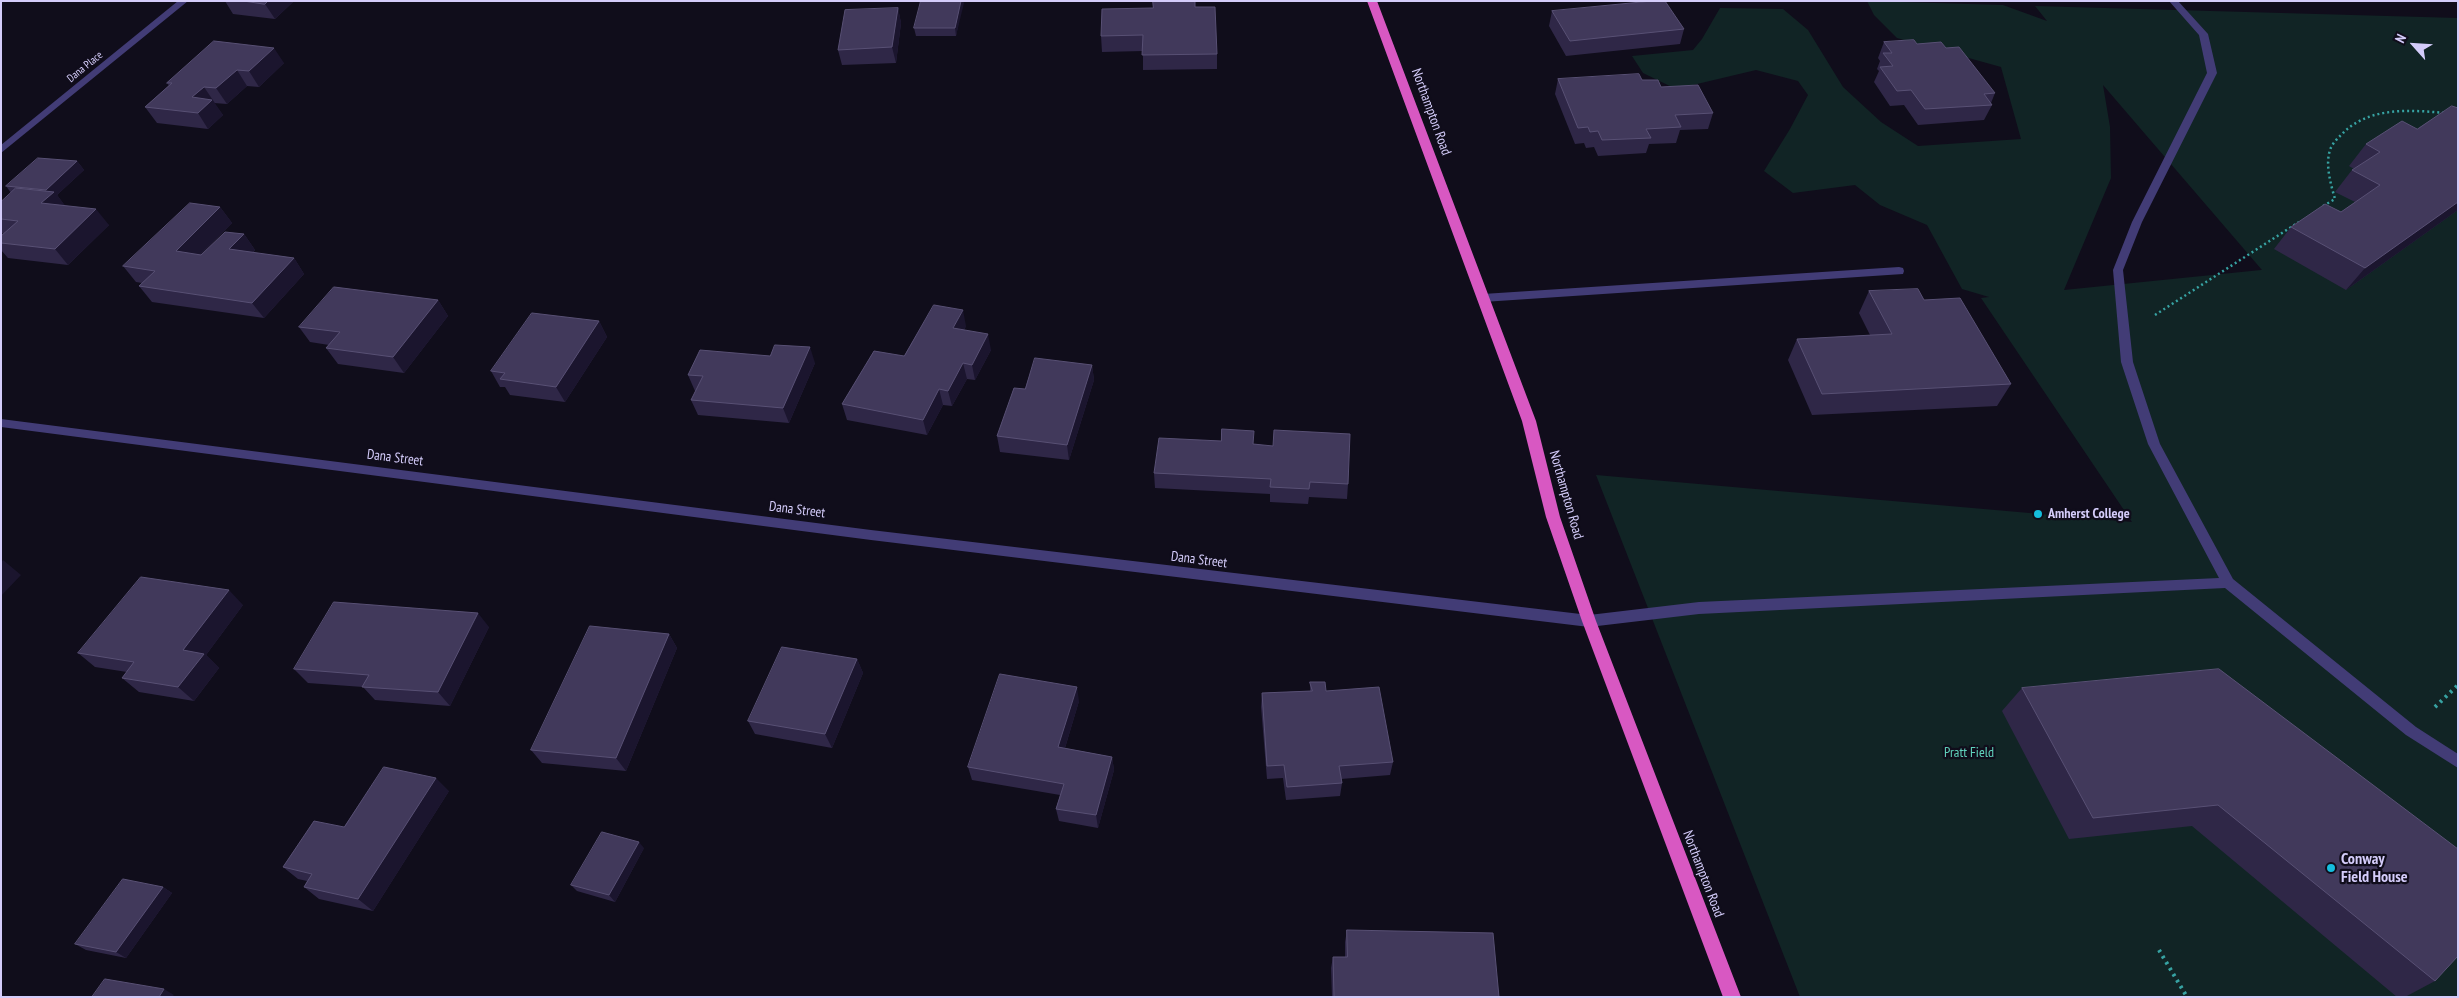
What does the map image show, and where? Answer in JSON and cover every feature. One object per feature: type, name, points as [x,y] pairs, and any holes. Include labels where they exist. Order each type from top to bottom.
[{"type":"highway","name":"Northampton Road","points":[[1372,1],[1530,422],[1553,517],[1589,621],[1732,997]]},
{"type":"street","name":"Dana Place","points":[[1,150],[184,1]]},
{"type":"street","points":[[2172,1],[2203,34],[2212,73],[2137,222],[2118,270],[2127,362],[2154,444],[2228,583],[2411,731],[2458,762]]},
{"type":"street","points":[[1483,298],[1899,271]]},
{"type":"street","name":"Dana Street","points":[[1,424],[871,535],[1589,621],[1699,608],[2228,583]]},
{"type":"path","points":[[2318,209],[2335,198],[2329,174],[2329,150],[2342,132],[2367,116],[2396,111],[2449,113]]},
{"type":"path","points":[[2124,324],[2154,316],[2302,220]]},
{"type":"path","points":[[2159,950],[2187,997]]},
{"type":"green space","name":"Pratt Field","points":[[1867,1],[2003,5],[2047,21],[2035,6],[2458,18],[2458,997],[1800,997],[1596,475],[2132,522],[1981,298],[1989,297],[1962,289],[1927,225],[1880,205],[1855,185],[1793,193],[1764,171],[1808,95],[1798,81],[1756,70],[1676,89],[1643,73],[1632,56],[1693,50],[1702,39],[1720,8],[1783,9],[1808,30],[1843,87],[1881,122],[1918,146],[2021,139],[2001,67],[1897,38],[1874,15]],"holes":[[[2103,85],[2262,270],[2064,290],[2111,178],[2110,127]]]},
{"type":"building","points":[[244,1],[268,1],[265,4]]},
{"type":"building","points":[[921,1],[961,1],[955,28],[914,28]]},
{"type":"building","points":[[1153,1],[1195,1],[1195,7],[1215,7],[1217,54],[1142,55],[1143,35],[1101,36],[1102,9],[1153,8]]},
{"type":"building","points":[[1665,1],[1684,29],[1570,41],[1552,11]]},
{"type":"building","points":[[898,8],[892,47],[838,50],[845,10]]},
{"type":"building","points":[[1914,40],[1917,44],[1941,42],[1946,48],[1959,47],[1995,93],[1984,94],[1992,105],[1925,109],[1911,90],[1897,91],[1880,67],[1893,66],[1883,53],[1892,53],[1884,42]]},
{"type":"building","points":[[214,41],[274,48],[249,71],[237,70],[216,88],[204,87],[192,97],[212,100],[198,113],[145,107],[172,83],[167,83]]},
{"type":"building","points":[[1639,74],[1642,80],[1658,80],[1661,87],[1698,85],[1713,113],[1675,115],[1681,127],[1646,129],[1651,138],[1602,140],[1598,131],[1590,132],[1588,127],[1578,128],[1558,79]]},
{"type":"building","points":[[2452,106],[2458,108],[2458,202],[2365,268],[2291,227],[2325,204],[2341,212],[2380,185],[2352,170],[2380,152],[2366,144],[2402,121],[2417,129]]},
{"type":"building","points":[[38,158],[77,161],[46,190],[6,186]]},
{"type":"building","points":[[16,188],[54,192],[41,203],[96,209],[55,249],[1,243],[1,236],[18,221],[1,219],[1,202]]},
{"type":"building","points":[[190,203],[220,207],[176,251],[201,255],[225,232],[244,234],[229,249],[294,258],[252,303],[139,286],[155,271],[123,266]]},
{"type":"building","points":[[334,287],[438,300],[393,357],[326,348],[340,332],[299,327]]},
{"type":"building","points":[[1918,289],[1924,300],[1960,298],[2011,384],[1822,394],[1797,339],[1892,334],[1869,291]]},
{"type":"building","points":[[934,305],[963,310],[953,328],[988,334],[972,365],[963,363],[948,391],[939,389],[923,420],[842,404],[874,351],[904,356]]},
{"type":"building","points":[[532,313],[599,321],[556,387],[500,379],[505,373],[491,371]]},
{"type":"building","points":[[775,345],[810,347],[783,408],[691,400],[703,376],[688,375],[700,350],[770,356]]},
{"type":"building","points":[[1035,358],[1092,365],[1067,445],[997,436],[1014,388],[1025,389]]},
{"type":"building","points":[[1222,429],[1254,431],[1253,444],[1273,446],[1274,430],[1350,434],[1348,484],[1310,482],[1309,489],[1270,487],[1271,479],[1154,473],[1159,438],[1221,441]]},
{"type":"building","points":[[141,577],[229,590],[183,650],[204,654],[178,687],[122,678],[134,662],[78,653]]},
{"type":"building","points":[[334,602],[478,613],[438,692],[362,687],[369,675],[294,669]]},
{"type":"building","points":[[590,626],[669,634],[616,758],[531,750]]},
{"type":"building","points":[[782,647],[857,659],[825,734],[748,721]]},
{"type":"building","name":"Conway Field House","points":[[2219,669],[2458,849],[2458,956],[2435,981],[2218,805],[2093,818],[2022,688]]},
{"type":"building","points":[[1000,674],[1077,687],[1058,747],[1112,757],[1096,815],[1056,809],[1064,784],[968,767]]},
{"type":"building","points":[[1310,682],[1325,682],[1326,691],[1379,687],[1393,762],[1339,766],[1342,783],[1287,787],[1284,765],[1267,766],[1262,693],[1312,691]]},
{"type":"building","points":[[384,767],[436,778],[358,899],[304,887],[312,874],[283,867],[314,821],[344,827]]},
{"type":"building","points":[[602,832],[639,842],[609,895],[571,885]]},
{"type":"building","points":[[123,879],[163,887],[116,952],[75,944]]},
{"type":"building","points":[[1347,930],[1493,933],[1499,997],[1334,997],[1333,957],[1347,957]]},
{"type":"building","points":[[105,979],[164,989],[159,997],[92,997]]},
{"type":"place","name":"Amherst College","points":[[2038,514]]},
{"type":"place","name":"Conway Field House","points":[[2331,868]]}]
